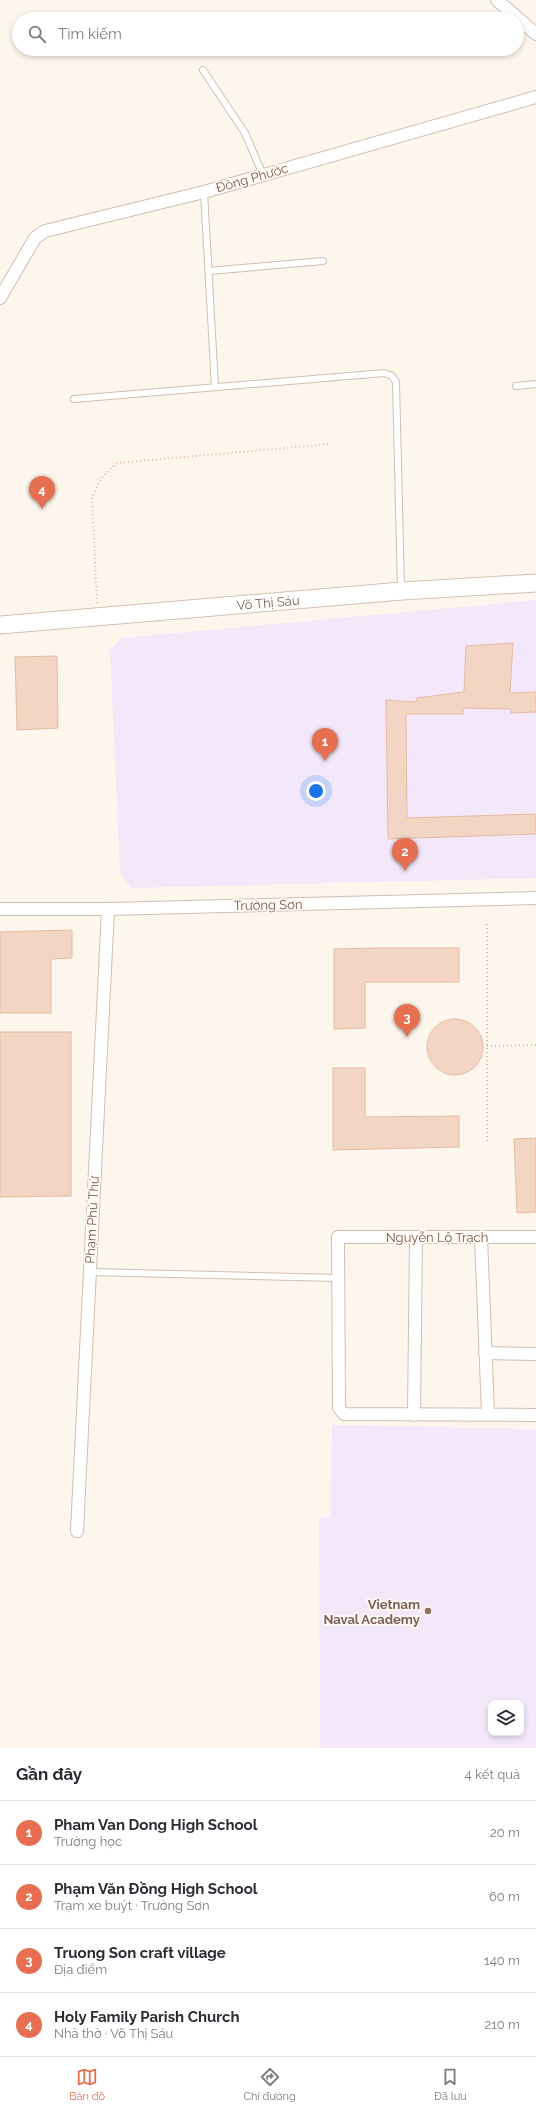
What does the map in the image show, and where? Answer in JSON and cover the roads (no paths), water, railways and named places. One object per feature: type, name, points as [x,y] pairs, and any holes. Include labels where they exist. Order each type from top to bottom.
[{"type":"main road","name":"Võ Thị Sáu","points":[[0,625],[402,592],[536,583]]},
{"type":"street","points":[[496,0],[510,12]]},
{"type":"street","points":[[524,24],[536,34]]},
{"type":"street","name":"Đông Phước","points":[[0,298],[35,238],[45,231],[204,192],[536,97]]},
{"type":"street","name":"Trường Sơn","points":[[0,909],[108,909],[536,898]]},
{"type":"street","name":"Phạm Phú Thứ","points":[[77,1531],[108,909]]},
{"type":"street","name":"Nguyễn Lộ Trạch","points":[[338,1278],[338,1237],[536,1237]]},
{"type":"street","points":[[481,1237],[488,1414]]},
{"type":"street","points":[[414,1415],[416,1238]]},
{"type":"street","points":[[338,1278],[339,1408],[341,1412],[344,1414],[536,1415]]},
{"type":"street","points":[[485,1353],[536,1354]]},
{"type":"lane","points":[[204,70],[245,133],[263,175]]},
{"type":"lane","points":[[204,192],[215,387]]},
{"type":"lane","points":[[208,271],[323,261]]},
{"type":"lane","points":[[74,399],[384,373],[394,379],[402,592]]},
{"type":"lane","points":[[516,386],[536,384]]},
{"type":"lane","points":[[90,1272],[338,1278]]},
{"type":"place","name":"Holy Family Parish Church","points":[[42,509]]},
{"type":"place","name":"Pham Van Dong High School","points":[[325,761]]},
{"type":"place","name":"Phạm Văn Đồng High School","points":[[405,871]]},
{"type":"place","name":"Truong Son craft village","points":[[407,1037]]},
{"type":"place","name":"Vietnam Naval Academy","points":[[428,1611]]}]
